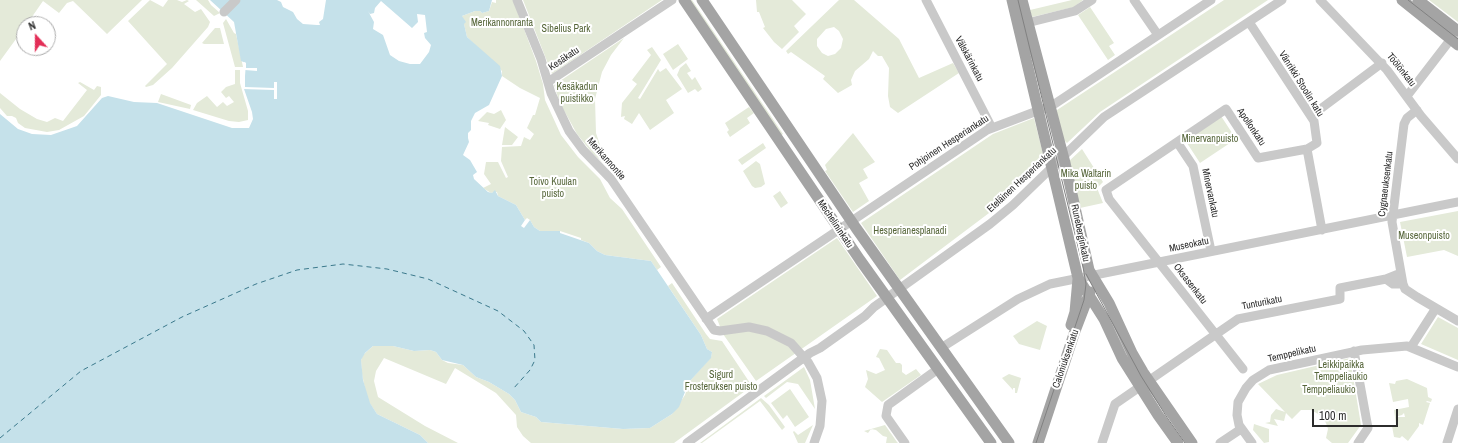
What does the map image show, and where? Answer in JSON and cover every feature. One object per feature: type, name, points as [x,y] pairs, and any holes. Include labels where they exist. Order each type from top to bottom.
[{"type":"main road","name":"Mechelininkatu","points":[[684,0],[886,298],[991,443]]},
{"type":"main road","name":"Mechelininkatu","points":[[702,0],[851,221],[1009,443]]},
{"type":"main road","name":"Runeberginkatu","points":[[1012,0],[1044,108],[1062,157],[1087,263],[1092,276],[1107,299],[1132,353],[1144,384],[1178,443]]},
{"type":"main road","name":"Runeberginkatu","points":[[1022,0],[1044,108],[1051,167],[1078,278],[1104,319],[1122,358],[1192,443]]},
{"type":"main road","points":[[1402,0],[1456,37]]},
{"type":"main road","points":[[1418,0],[1456,37]]},
{"type":"main road","name":"Caloniuksenkatu","points":[[1038,443],[1075,331],[1089,297],[1092,276]]},
{"type":"main road","name":"Caloniuksenkatu","points":[[1030,443],[1075,312],[1078,278]]},
{"type":"street","points":[[224,12],[236,0]]},
{"type":"street","name":"Merikannontie","points":[[518,0],[541,59],[556,106],[569,131],[583,150],[616,186],[706,319],[717,331],[750,327],[776,334],[791,343],[804,357]]},
{"type":"street","name":"Kesäkatu","points":[[548,82],[672,0]]},
{"type":"street","name":"Välskärinkatu","points":[[926,0],[992,128]]},
{"type":"street","points":[[1027,23],[1075,11],[1092,0]]},
{"type":"street","points":[[1134,0],[1158,35]]},
{"type":"street","name":"Pohjoinen Hesperiankatu","points":[[706,319],[992,128],[1044,108],[1212,0]]},
{"type":"street","name":"Eteläinen Hesperiankatu","points":[[687,443],[804,357],[865,316],[886,298],[990,224],[1039,181],[1051,167],[1104,117],[1282,0]]},
{"type":"street","name":"Töölönkatu","points":[[1320,0],[1382,64],[1458,160]]},
{"type":"street","name":"Vänrikki Stoolin katu","points":[[1248,22],[1314,122],[1317,143],[1307,149]]},
{"type":"street","points":[[1407,96],[1456,37]]},
{"type":"street","points":[[1311,116],[1382,64]]},
{"type":"street","name":"Apollonkatu","points":[[1106,193],[1110,188],[1226,109],[1258,158],[1307,149]]},
{"type":"street","name":"Cygnaeuksenkatu","points":[[1404,286],[1392,222],[1404,124],[1407,118],[1417,110]]},
{"type":"street","name":"Minervankatu","points":[[1178,142],[1193,166],[1211,252]]},
{"type":"street","points":[[1307,149],[1322,230]]},
{"type":"street","points":[[1039,181],[1047,180],[1055,185]]},
{"type":"street","name":"Oksasenkatu","points":[[1106,193],[1244,369]]},
{"type":"street","name":"Museokatu","points":[[941,348],[1029,293],[1050,284],[1458,202]]},
{"type":"street","name":"Tunturikatu","points":[[1102,443],[1115,404],[1238,319],[1340,298],[1340,288],[1386,279],[1401,273]]},
{"type":"street","name":"Tunturikatu","points":[[1386,279],[1393,284],[1404,286],[1458,321]]},
{"type":"street","points":[[1411,347],[1436,308]]},
{"type":"street","name":"Temppelikatu","points":[[1252,443],[1241,429],[1237,420],[1238,402],[1246,388],[1261,373],[1276,368],[1354,351],[1407,346],[1458,367]]},
{"type":"street","points":[[1354,351],[1368,428],[1358,443]]},
{"type":"street","points":[[804,357],[817,378],[822,401],[820,426],[814,443]]},
{"type":"street","points":[[904,443],[886,416],[888,405],[938,369]]},
{"type":"street","points":[[1447,443],[1454,435],[1458,409]]},
{"type":"street","points":[[1220,443],[1241,429]]},
{"type":"green space","points":[[0,0],[142,0],[107,34],[73,1],[67,3],[59,13],[43,1],[33,16],[16,16],[16,39],[0,61]]},
{"type":"green space","points":[[150,0],[163,7],[168,0],[177,0],[182,2],[187,0],[189,1],[184,4],[195,12],[201,9],[210,22],[208,27],[172,68],[153,85],[146,87],[145,86],[167,64],[128,21]]},
{"type":"green space","points":[[196,0],[208,0],[220,13],[214,16]]},
{"type":"green space","name":"Toivo Kuulan puisto","points":[[496,0],[513,0],[536,61],[543,84],[545,100],[561,135],[578,157],[600,179],[610,198],[622,209],[661,267],[657,270],[651,261],[605,255],[597,251],[589,243],[581,240],[581,238],[560,231],[540,231],[534,227],[530,220],[527,218],[525,220],[516,205],[498,196],[497,192],[491,193],[483,188],[491,184],[484,174],[486,162],[498,162],[506,178],[508,177],[501,161],[502,147],[521,146],[524,137],[530,140],[534,134],[527,128],[533,115],[535,115],[540,98],[520,88],[502,76],[502,71],[467,37],[462,16],[475,11],[480,11],[482,13],[489,11],[492,2],[496,3]]},
{"type":"green space","name":"Sibelius Park","points":[[523,0],[662,0],[552,74]]},
{"type":"green space","points":[[689,0],[692,0],[783,134],[780,136]]},
{"type":"green space","points":[[756,0],[792,0],[806,14],[794,26],[799,32],[782,49],[774,42],[763,28],[765,27],[759,12],[757,12]]},
{"type":"green space","points":[[839,0],[854,0],[899,39],[919,78],[953,63],[959,73],[898,113],[890,107],[888,96],[889,68],[882,56],[878,56],[873,51],[869,59],[855,71],[851,80],[852,85],[838,93],[823,79],[825,76],[791,52],[788,54],[786,51]],"holes":[[[834,27],[839,31],[843,39],[841,48],[835,54],[828,56],[822,53],[817,46],[817,39],[826,29]]]},
{"type":"green space","points":[[1072,0],[1083,0],[1074,7],[1032,17],[1030,10]]},
{"type":"green space","points":[[1224,0],[1268,0],[1100,112],[1067,143],[1064,140],[1056,112],[1057,110]]},
{"type":"green space","points":[[1429,0],[1458,0],[1458,22]]},
{"type":"green space","points":[[1090,7],[1114,43],[1109,46],[1115,55],[1108,60],[1078,15]]},
{"type":"green space","points":[[226,19],[236,34],[243,67],[235,67],[223,23]]},
{"type":"green space","points":[[215,28],[220,28],[224,44],[202,43]]},
{"type":"green space","name":"Kesäkadun puistikko","points":[[624,38],[611,55],[602,72],[595,99],[596,133],[607,166],[593,154],[577,134],[560,103],[554,85]]},
{"type":"green space","points":[[678,44],[688,59],[673,70],[663,54]]},
{"type":"green space","points":[[652,47],[661,60],[638,98],[640,99],[658,69],[660,72],[666,68],[682,89],[666,100],[674,113],[650,130],[639,113],[632,124],[624,119],[625,116],[621,117],[622,103],[637,84],[632,80],[651,55],[647,50]]},
{"type":"green space","points":[[686,63],[691,71],[687,73],[692,80],[695,77],[702,89],[698,92],[695,89],[688,93],[677,75],[680,68]]},
{"type":"green space","points":[[235,70],[240,70],[240,83],[248,111],[248,120],[239,122],[229,121],[193,110],[197,103],[207,96],[217,107],[223,102],[227,106],[234,102],[229,96],[226,98],[221,92],[226,87],[235,84]]},
{"type":"green space","points":[[80,82],[94,90],[97,86],[101,87],[101,95],[84,116],[59,130],[47,132],[25,128],[18,123],[16,118],[7,116],[0,108],[0,93],[20,109],[37,119],[47,122],[55,118],[63,121],[87,90],[78,83]]},
{"type":"green space","points":[[161,94],[191,105],[190,109],[158,102]]},
{"type":"green space","points":[[749,107],[754,113],[747,118],[750,123],[730,137],[727,132],[729,130],[725,123]]},
{"type":"green space","points":[[501,110],[506,120],[500,129],[488,125],[489,123],[478,121],[487,112],[494,114]]},
{"type":"green space","name":"Minervanpuisto","points":[[1221,116],[1236,139],[1200,163],[1185,140]]},
{"type":"green space","name":"Hesperianesplanadi","points":[[1034,118],[1045,162],[1005,201],[900,280],[861,223],[993,134]]},
{"type":"green space","points":[[505,127],[518,137],[512,145],[502,145]]},
{"type":"green space","points":[[853,133],[875,162],[863,169],[868,178],[859,183],[869,201],[853,212],[825,171],[827,170],[825,165]]},
{"type":"green space","points":[[763,143],[766,148],[742,165],[738,160]]},
{"type":"green space","name":"Mika Waltarin puisto","points":[[1082,149],[1103,182],[1097,188],[1103,203],[1080,208],[1068,162]]},
{"type":"green space","points":[[756,161],[760,164],[765,184],[761,187],[755,188],[752,186],[743,171]]},
{"type":"green space","points":[[780,191],[788,203],[781,208],[773,196]]},
{"type":"green space","name":"Museonpuisto","points":[[1458,211],[1458,256],[1444,250],[1407,257],[1400,222]]},
{"type":"green space","points":[[837,238],[877,296],[756,381],[723,334],[717,319]]},
{"type":"green space","name":"Sigurd Frosteruksen puisto","points":[[672,283],[706,334],[710,339],[722,341],[752,386],[674,443],[531,443],[523,436],[517,427],[516,415],[496,393],[455,368],[446,384],[384,358],[376,371],[374,381],[378,397],[425,426],[458,443],[428,443],[420,435],[377,414],[367,399],[362,374],[361,360],[363,355],[373,346],[393,346],[414,351],[430,350],[436,352],[442,360],[448,363],[463,365],[476,377],[489,382],[509,394],[515,400],[521,412],[536,417],[541,422],[623,429],[650,428],[672,414],[685,395],[689,382],[711,357],[712,352],[707,349],[701,335],[668,286]]},
{"type":"green space","points":[[1438,317],[1458,328],[1458,360],[1421,344]]},
{"type":"green space","points":[[1037,321],[1047,326],[1040,350],[1019,344],[1013,336]]},
{"type":"green space","points":[[880,349],[887,350],[896,363],[900,363],[902,365],[902,372],[906,375],[916,369],[921,375],[882,402],[865,387],[868,379],[866,370],[876,374],[885,370],[879,358],[876,357]]},
{"type":"green space","name":"Temppeliaukio","points":[[1350,358],[1361,425],[1348,443],[1332,443],[1326,438],[1328,429],[1326,423],[1320,415],[1311,410],[1301,410],[1292,419],[1286,413],[1284,421],[1274,419],[1278,426],[1265,423],[1270,422],[1271,415],[1276,409],[1285,412],[1258,384],[1277,375]]},
{"type":"green space","points":[[804,367],[810,380],[815,409],[798,384],[787,382],[766,398],[764,396]]},
{"type":"green space","points":[[1009,374],[1021,378],[1017,393],[1015,393],[1015,388],[1013,388],[1013,390],[1002,378]]},
{"type":"green space","points":[[1407,379],[1427,388],[1428,397],[1432,399],[1431,402],[1426,402],[1430,403],[1423,425],[1419,423],[1419,426],[1408,441],[1402,436],[1400,438],[1394,437],[1392,426],[1396,425],[1394,410],[1409,407],[1408,399],[1393,402],[1389,383],[1395,384],[1396,381]],"holes":[[[1404,413],[1405,417],[1395,417]]]},
{"type":"green space","points":[[790,389],[809,417],[795,427],[787,415],[783,419],[771,403]]},
{"type":"green space","points":[[761,398],[769,405],[785,427],[782,430],[760,401],[700,443]]},
{"type":"green space","points":[[1254,424],[1269,429],[1269,442],[1264,443],[1253,430]]},
{"type":"green space","points":[[813,425],[805,443],[798,443],[793,432],[794,431],[798,435]]},
{"type":"green space","points":[[885,425],[898,443],[886,443],[887,437],[883,436],[876,430],[871,429]]},
{"type":"green space","points":[[871,429],[868,433],[864,431]]},
{"type":"water","points":[[210,0],[277,0],[281,2],[283,7],[293,12],[297,19],[303,24],[320,25],[319,22],[323,19],[326,0],[492,0],[489,11],[482,13],[480,11],[475,11],[462,16],[466,22],[464,24],[467,37],[500,66],[502,76],[489,105],[475,113],[471,121],[471,130],[468,133],[469,142],[463,155],[470,160],[477,172],[473,175],[474,179],[488,192],[492,193],[495,190],[498,196],[516,205],[525,220],[521,226],[524,228],[530,220],[534,227],[540,231],[560,231],[560,233],[589,243],[597,251],[605,255],[651,261],[701,335],[707,349],[712,352],[711,358],[689,382],[679,407],[672,414],[650,428],[623,429],[541,422],[536,417],[521,412],[515,400],[509,394],[489,382],[476,377],[463,365],[442,360],[436,352],[430,350],[414,351],[393,346],[373,346],[365,353],[361,360],[363,380],[370,403],[377,414],[420,435],[428,443],[0,443],[0,114],[18,129],[32,134],[51,135],[77,126],[102,98],[108,96],[134,102],[157,103],[232,128],[249,128],[253,119],[244,89],[246,63],[241,61],[234,22]],"holes":[[[381,1],[412,28],[418,22],[417,14],[425,15],[427,32],[424,33],[425,38],[431,45],[429,52],[420,64],[410,64],[399,61],[390,55],[383,35],[373,29],[374,22],[368,11],[370,14],[374,13],[375,8]]]},
{"type":"pier","points":[[244,62],[246,63],[246,68],[257,68],[257,71],[245,70],[245,87],[274,88],[274,82],[277,82],[277,99],[274,99],[274,90],[242,89]]},
{"type":"ferry route","points":[[0,438],[81,371],[182,317],[256,284],[297,270],[343,264],[387,269],[428,279],[498,311],[524,331],[534,345],[535,360],[530,370],[513,389]]},
{"type":"tram line","points":[[1018,0],[1086,284],[1084,300],[1036,443]]},
{"type":"tram line","points":[[1408,0],[1458,39]]},
{"type":"tram line","points":[[1086,274],[1141,376],[1185,443]]},
{"type":"park label","name":"Merikannonranta","points":[[502,23]]},
{"type":"park label","name":"Leikkipaikka Temppeliaukio","points":[[1341,370]]}]
